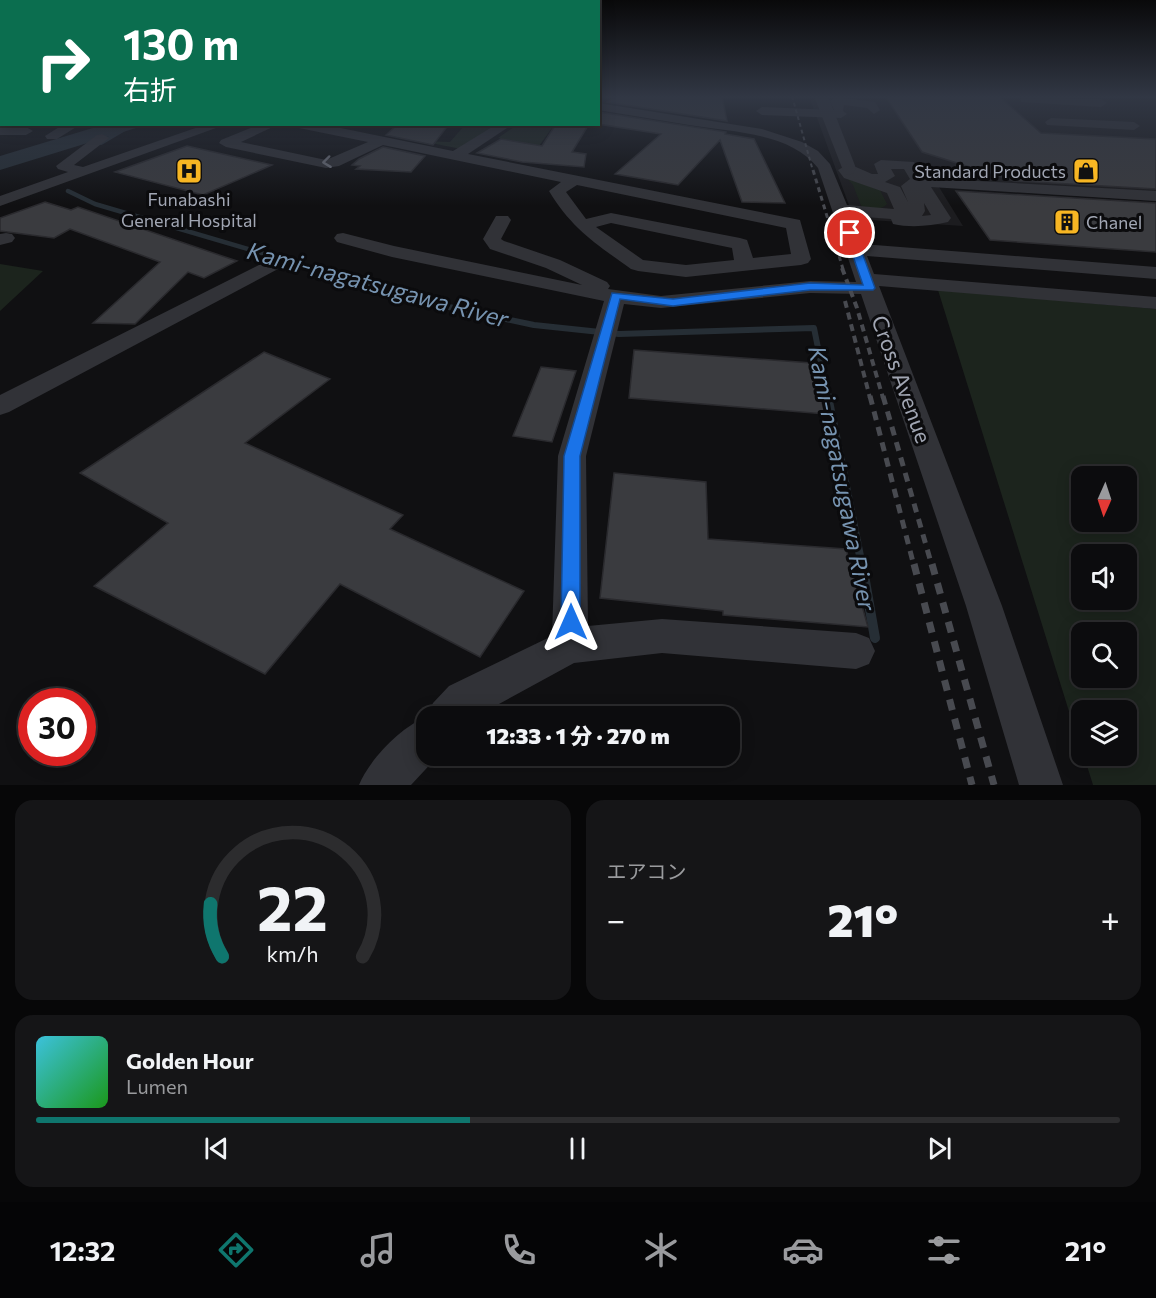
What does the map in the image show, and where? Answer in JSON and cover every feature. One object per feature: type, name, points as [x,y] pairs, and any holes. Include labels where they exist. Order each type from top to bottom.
[{"type":"street","points":[[52,136],[58,133]]},
{"type":"street","points":[[0,201],[182,133]]},
{"type":"street","points":[[0,194],[195,133]]},
{"type":"street","points":[[252,133],[226,143],[323,164],[334,163],[381,141]]},
{"type":"street","points":[[341,133],[794,224],[801,259],[686,271],[638,265],[582,225],[568,209],[558,191],[574,180]]},
{"type":"street","points":[[454,156],[493,133]]},
{"type":"street","name":"Cross Avenue","points":[[755,133],[784,140],[815,155],[821,161],[852,213],[855,249],[984,606],[1041,785]]},
{"type":"street","points":[[835,133],[849,168],[861,176],[877,179],[887,176],[881,164],[909,165],[931,198],[926,199],[925,204],[935,221],[852,213]]},
{"type":"street","points":[[69,174],[63,166],[102,138]]},
{"type":"street","points":[[849,168],[845,170],[849,175],[894,190],[896,211]]},
{"type":"street","points":[[883,186],[906,178],[916,178],[1156,196]]},
{"type":"street","points":[[852,213],[896,211],[913,214],[917,212],[916,202],[909,186],[916,178]]},
{"type":"street","points":[[852,213],[892,208],[883,186]]},
{"type":"street","points":[[582,225],[611,219],[740,244],[745,265]]},
{"type":"street","points":[[502,220],[492,239],[497,245],[554,264],[616,295]]},
{"type":"street","points":[[343,238],[392,251],[578,291],[673,303],[810,286],[868,283],[1156,303]]},
{"type":"street","points":[[855,249],[1156,273]]},
{"type":"street","points":[[6,396],[271,265]]},
{"type":"street","points":[[570,646],[572,456],[616,295]]},
{"type":"street","points":[[457,706],[463,700],[570,646],[662,636],[856,651]]},
{"type":"street","points":[[381,785],[416,748]]},
{"type":"shaded area","points":[[458,133],[489,133],[461,149],[421,141],[450,142]]},
{"type":"shaded area","points":[[506,133],[549,133],[539,146],[498,138]]},
{"type":"shaded area","points":[[822,133],[1156,133],[1156,201],[939,187],[963,226],[854,219]]},
{"type":"shaded area","points":[[846,177],[880,190],[887,204],[879,209],[862,208],[853,185]]},
{"type":"shaded area","points":[[0,264],[43,271],[0,311]]},
{"type":"shaded area","points":[[938,290],[1156,309],[1156,785],[1093,785],[1087,766],[1137,766],[1137,700],[1071,700],[1071,718]]},
{"type":"building","points":[[389,133],[442,133],[433,145],[386,135]]},
{"type":"building","points":[[551,133],[584,133],[572,152],[586,154],[584,167],[522,162],[477,153],[501,139],[542,146]]},
{"type":"building","points":[[652,133],[726,133],[754,139],[785,203],[742,202],[720,140],[678,185],[615,174],[661,134]]},
{"type":"building","points":[[909,133],[1041,133],[1156,139],[1156,189],[1014,181],[922,152]]},
{"type":"building","points":[[187,146],[272,165],[203,195],[115,172]]},
{"type":"building","points":[[383,147],[425,156],[411,172],[356,169],[360,166],[352,165]]},
{"type":"building","name":"Chanel","points":[[956,191],[1156,203],[1156,252],[990,240]]},
{"type":"building","points":[[45,202],[71,210],[78,207],[237,261],[204,278],[188,272],[135,324],[93,323],[160,262],[70,229],[54,238],[0,231],[0,218]]},
{"type":"building","points":[[634,350],[812,363],[825,414],[629,398]]},
{"type":"building","points":[[264,352],[330,379],[245,443],[403,515],[390,529],[524,591],[480,657],[340,584],[265,674],[94,586],[168,523],[80,473]]},
{"type":"building","points":[[541,367],[576,371],[552,442],[513,436]]},
{"type":"building","points":[[614,473],[706,482],[708,539],[846,549],[868,627],[723,615],[723,611],[600,598]]},
{"type":"waterway","points":[[0,163],[100,133]]},
{"type":"waterway","name":"Kami-nagatsugawa River","points":[[101,143],[118,133]]},
{"type":"waterway","name":"Kami-nagatsugawa River","points":[[68,191],[95,204],[316,269]]},
{"type":"waterway","name":"Kami-nagatsugawa River","points":[[311,268],[430,303],[534,325],[619,334],[814,328],[828,398]]},
{"type":"waterway","name":"Kami-nagatsugawa River","points":[[828,396],[862,566]]},
{"type":"waterway","name":"Kami-nagatsugawa River","points":[[862,564],[875,638]]},
{"type":"railway","points":[[802,133],[813,171]]},
{"type":"railway","points":[[813,170],[843,269]]},
{"type":"railway","points":[[842,268],[857,308],[883,398]]},
{"type":"railway","points":[[845,301],[870,398]]},
{"type":"railway","points":[[870,396],[914,566]]},
{"type":"railway","points":[[883,396],[932,566]]},
{"type":"railway","points":[[914,564],[972,785]]},
{"type":"railway","points":[[932,564],[994,785]]},
{"type":"place","name":"Funabashi General Hospital","points":[[189,171]]},
{"type":"place","name":"Standard Products","points":[[1086,171]]},
{"type":"place","name":"Chanel","points":[[1067,222]]},
{"type":"route","points":[[571,622],[572,456],[616,295],[673,303],[810,286],[870,288],[850,233]]}]
